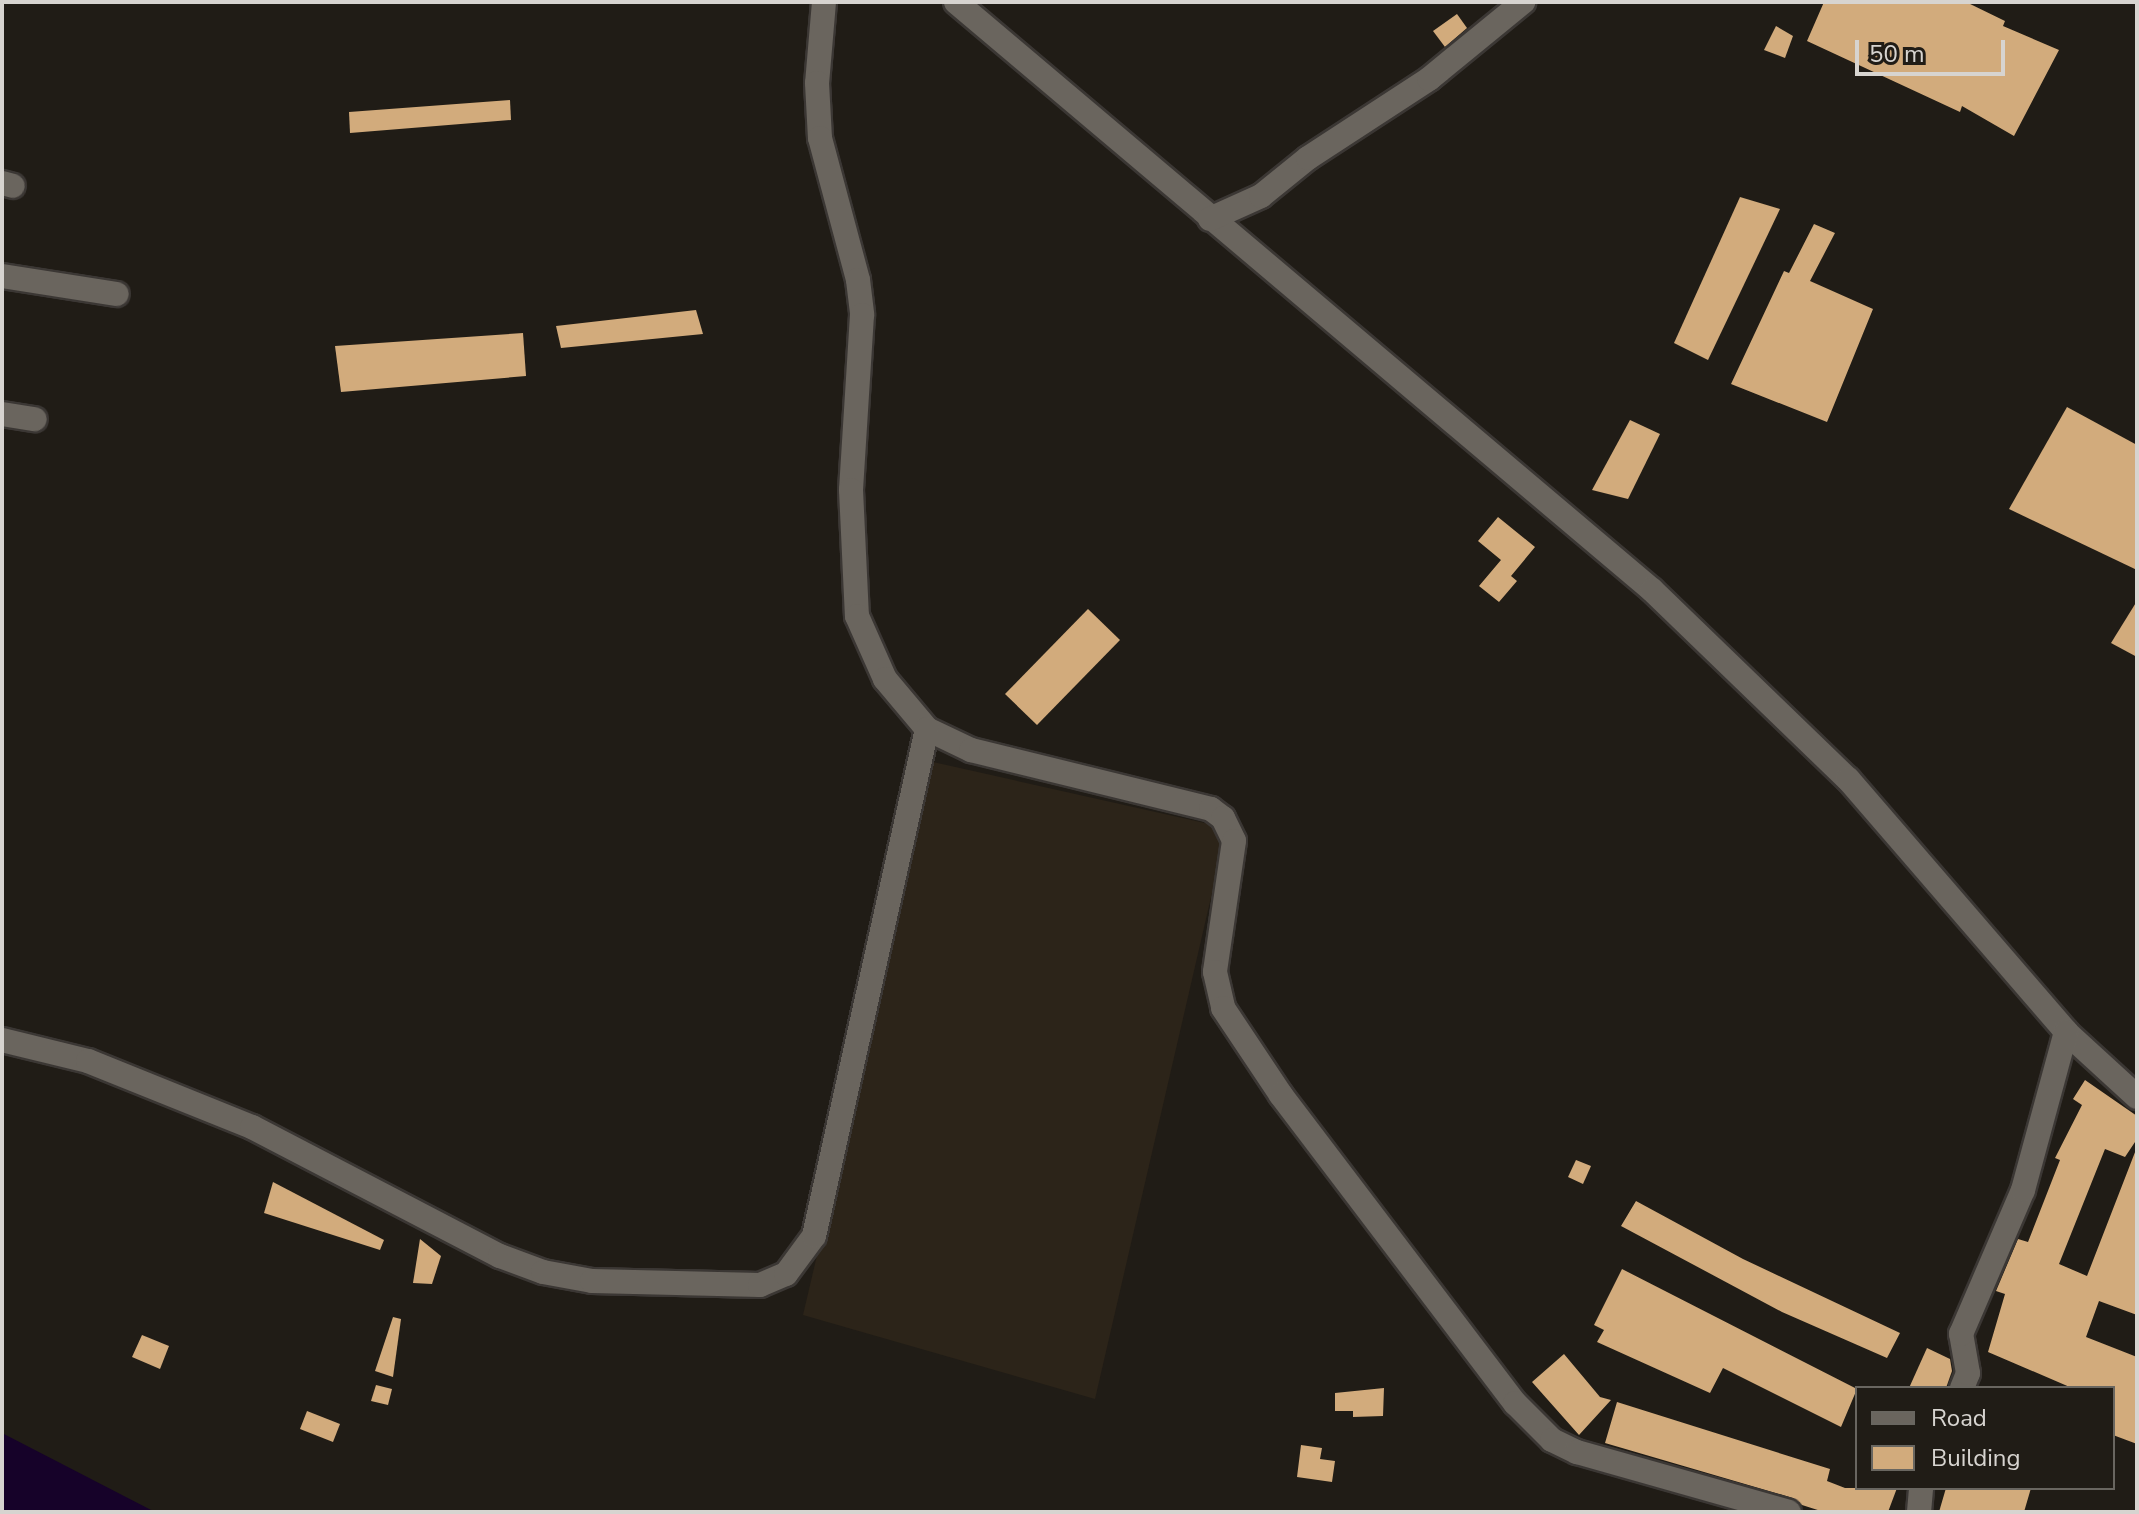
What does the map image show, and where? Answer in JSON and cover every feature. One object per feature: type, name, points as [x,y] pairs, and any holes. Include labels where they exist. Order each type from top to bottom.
[{"type":"street","points":[[824,2],[817,83],[820,138],[858,280],[862,315],[851,490],[857,616],[885,679],[927,729],[971,750],[1211,809],[1223,818],[1234,841],[1215,972],[1223,1008],[1281,1095],[1515,1403],[1552,1440],[1577,1452],[1789,1512]]},
{"type":"street","points":[[956,2],[1652,590],[1848,779],[2066,1032],[2137,1097]]},
{"type":"street","points":[[1210,219],[1261,196],[1308,158],[1429,79],[1523,2]]},
{"type":"street","points":[[2,276],[117,294]]},
{"type":"street","points":[[2,414],[35,419]]},
{"type":"street","points":[[2,1040],[88,1061],[252,1127],[500,1256],[543,1272],[592,1281],[760,1285],[786,1274],[814,1236],[927,729]]},
{"type":"street","points":[[1963,1386],[1968,1373],[1961,1334],[2023,1190],[2066,1032]]},
{"type":"street","points":[[1919,1512],[1921,1490]]},
{"type":"shaded area","points":[[933,762],[1227,828],[1095,1399],[803,1315]]},
{"type":"shaded area","points":[[2,1433],[155,1512],[2,1512]]},
{"type":"building","points":[[1824,2],[1966,2],[2005,21],[2003,26],[2059,50],[2014,136],[1962,106],[1960,112],[1807,41]]},
{"type":"building","points":[[1457,14],[1467,28],[1445,47],[1433,31]]},
{"type":"building","points":[[1776,26],[1793,36],[1785,58],[1764,50]]},
{"type":"building","points":[[510,100],[511,120],[350,133],[349,112]]},
{"type":"building","points":[[1740,197],[1780,209],[1708,360],[1674,343]]},
{"type":"building","points":[[1814,224],[1835,233],[1810,281],[1873,309],[1827,422],[1731,384],[1784,271],[1789,273]]},
{"type":"building","points":[[696,310],[703,334],[561,348],[556,326]]},
{"type":"building","points":[[523,333],[526,376],[341,392],[335,346]]},
{"type":"building","points":[[2067,407],[2137,445],[2137,570],[2009,509]]},
{"type":"building","points":[[1630,420],[1660,434],[1628,499],[1592,490]]},
{"type":"building","points":[[1498,517],[1535,547],[1511,576],[1517,581],[1499,602],[1479,586],[1501,560],[1478,541]]},
{"type":"building","points":[[2137,601],[2137,657],[2111,643]]},
{"type":"building","points":[[1088,609],[1120,640],[1037,725],[1005,694]]},
{"type":"building","points":[[2085,1080],[2137,1116],[2137,1139],[2125,1157],[2105,1149],[2059,1264],[2087,1276],[2137,1147],[2137,1315],[2099,1301],[2086,1337],[2137,1357],[2137,1444],[2115,1436],[2115,1386],[2067,1386],[1988,1352],[2005,1294],[1996,1291],[2018,1239],[2028,1242],[2060,1160],[2055,1158],[2082,1105],[2073,1099]]},
{"type":"building","points":[[1576,1160],[1591,1166],[1583,1184],[1568,1177]]},
{"type":"building","points":[[273,1182],[384,1240],[380,1250],[264,1213]]},
{"type":"building","points":[[1636,1201],[1743,1259],[1900,1333],[1887,1358],[1782,1312],[1621,1226]]},
{"type":"building","points":[[420,1239],[441,1256],[432,1284],[413,1283]]},
{"type":"building","points":[[1622,1269],[1855,1388],[1855,1394],[1841,1427],[1723,1368],[1710,1393],[1597,1342],[1604,1330],[1594,1325]]},
{"type":"building","points":[[393,1317],[401,1319],[393,1377],[375,1371]]},
{"type":"building","points":[[142,1335],[169,1346],[160,1369],[132,1357]]},
{"type":"building","points":[[1927,1348],[1950,1359],[1952,1371],[1947,1386],[1910,1386]]},
{"type":"building","points":[[1564,1354],[1600,1397],[1611,1400],[1579,1435],[1532,1382]]},
{"type":"building","points":[[376,1385],[392,1389],[388,1405],[371,1401]]},
{"type":"building","points":[[1384,1388],[1383,1416],[1353,1417],[1353,1411],[1335,1411],[1335,1393]]},
{"type":"building","points":[[1617,1402],[1830,1469],[1827,1481],[1845,1488],[1896,1490],[1888,1512],[1824,1512],[1802,1505],[1793,1498],[1605,1443]]},
{"type":"building","points":[[307,1411],[340,1424],[333,1442],[300,1429]]},
{"type":"building","points":[[1301,1445],[1322,1448],[1320,1459],[1335,1461],[1332,1482],[1297,1477]]},
{"type":"building","points":[[1945,1490],[2030,1490],[2024,1512],[1939,1512]]}]
